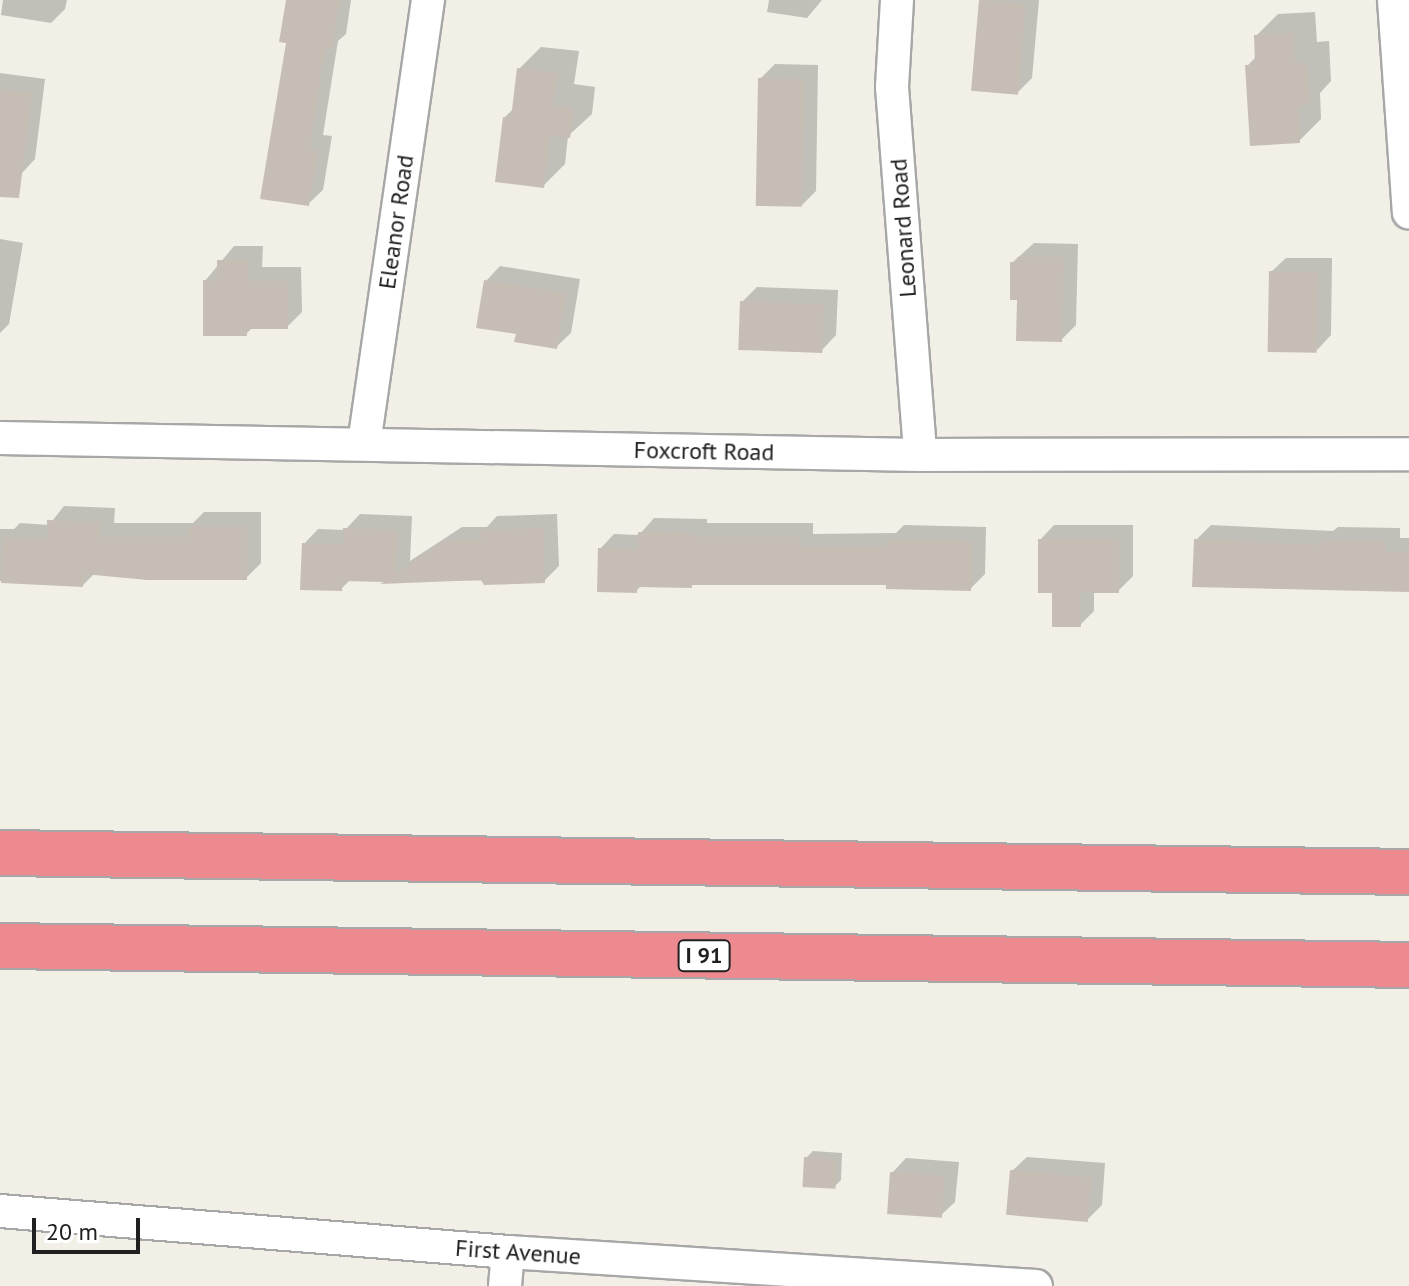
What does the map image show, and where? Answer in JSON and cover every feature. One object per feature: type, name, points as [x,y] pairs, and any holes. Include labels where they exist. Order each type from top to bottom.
[{"type":"highway","points":[[0,853],[1409,872]]},
{"type":"highway","name":"I 91","points":[[0,946],[1409,965]]},
{"type":"street","name":"Eleanor Road","points":[[364,444],[428,0]]},
{"type":"street","name":"Leonard Road","points":[[897,0],[892,87],[920,455]]},
{"type":"street","points":[[1394,0],[1409,212]]},
{"type":"street","name":"Foxcroft Road","points":[[0,438],[920,455],[1409,454]]},
{"type":"street","name":"First Avenue","points":[[0,1211],[508,1252],[1036,1286]]},
{"type":"street","points":[[505,1286],[508,1252]]},
{"type":"building","points":[[286,0],[340,0],[332,50],[325,49],[310,149],[318,151],[309,206],[260,199],[286,43],[279,42]]},
{"type":"building","points":[[979,0],[1026,4],[1018,95],[971,91]]},
{"type":"building","points":[[1294,33],[1295,63],[1307,62],[1310,105],[1298,106],[1300,143],[1250,146],[1245,65],[1255,65],[1254,35]]},
{"type":"building","points":[[517,68],[558,73],[553,105],[574,108],[570,138],[550,136],[544,188],[495,182],[503,117],[511,118]]},
{"type":"building","points":[[758,78],[804,79],[802,207],[756,206]]},
{"type":"building","points":[[0,89],[32,93],[19,198],[0,197]]},
{"type":"building","points":[[1017,257],[1064,257],[1062,342],[1016,341],[1017,300],[1010,300],[1010,262],[1017,262]]},
{"type":"building","points":[[217,260],[249,260],[249,281],[288,281],[288,329],[247,329],[247,336],[203,336],[203,280],[217,281]]},
{"type":"building","points":[[1269,271],[1318,272],[1317,353],[1268,352]]},
{"type":"building","points":[[484,280],[566,293],[557,349],[514,342],[516,334],[476,328]]},
{"type":"building","points":[[740,301],[824,304],[822,353],[738,350]]},
{"type":"building","points":[[47,520],[101,522],[100,537],[188,537],[188,526],[247,526],[247,580],[147,580],[84,574],[83,587],[1,583],[3,537],[47,539]]},
{"type":"building","points":[[343,528],[398,530],[396,573],[445,541],[481,540],[481,530],[544,528],[545,583],[484,585],[481,580],[380,584],[384,582],[342,581],[342,591],[300,590],[302,543],[343,544]]},
{"type":"building","points":[[638,532],[693,533],[693,537],[799,537],[799,547],[887,547],[887,539],[973,541],[971,591],[886,589],[886,585],[692,585],[692,588],[637,587],[637,593],[597,592],[598,548],[637,549]]},
{"type":"building","points":[[1038,539],[1119,539],[1119,593],[1080,593],[1081,627],[1052,627],[1052,593],[1038,593]]},
{"type":"building","points":[[1194,539],[1321,545],[1321,541],[1386,541],[1386,552],[1409,552],[1409,592],[1192,587]]},
{"type":"building","points":[[804,1157],[837,1159],[835,1189],[802,1187]]},
{"type":"building","points":[[1010,1170],[1092,1177],[1088,1222],[1006,1215]]},
{"type":"building","points":[[890,1172],[945,1176],[942,1218],[887,1214]]}]
